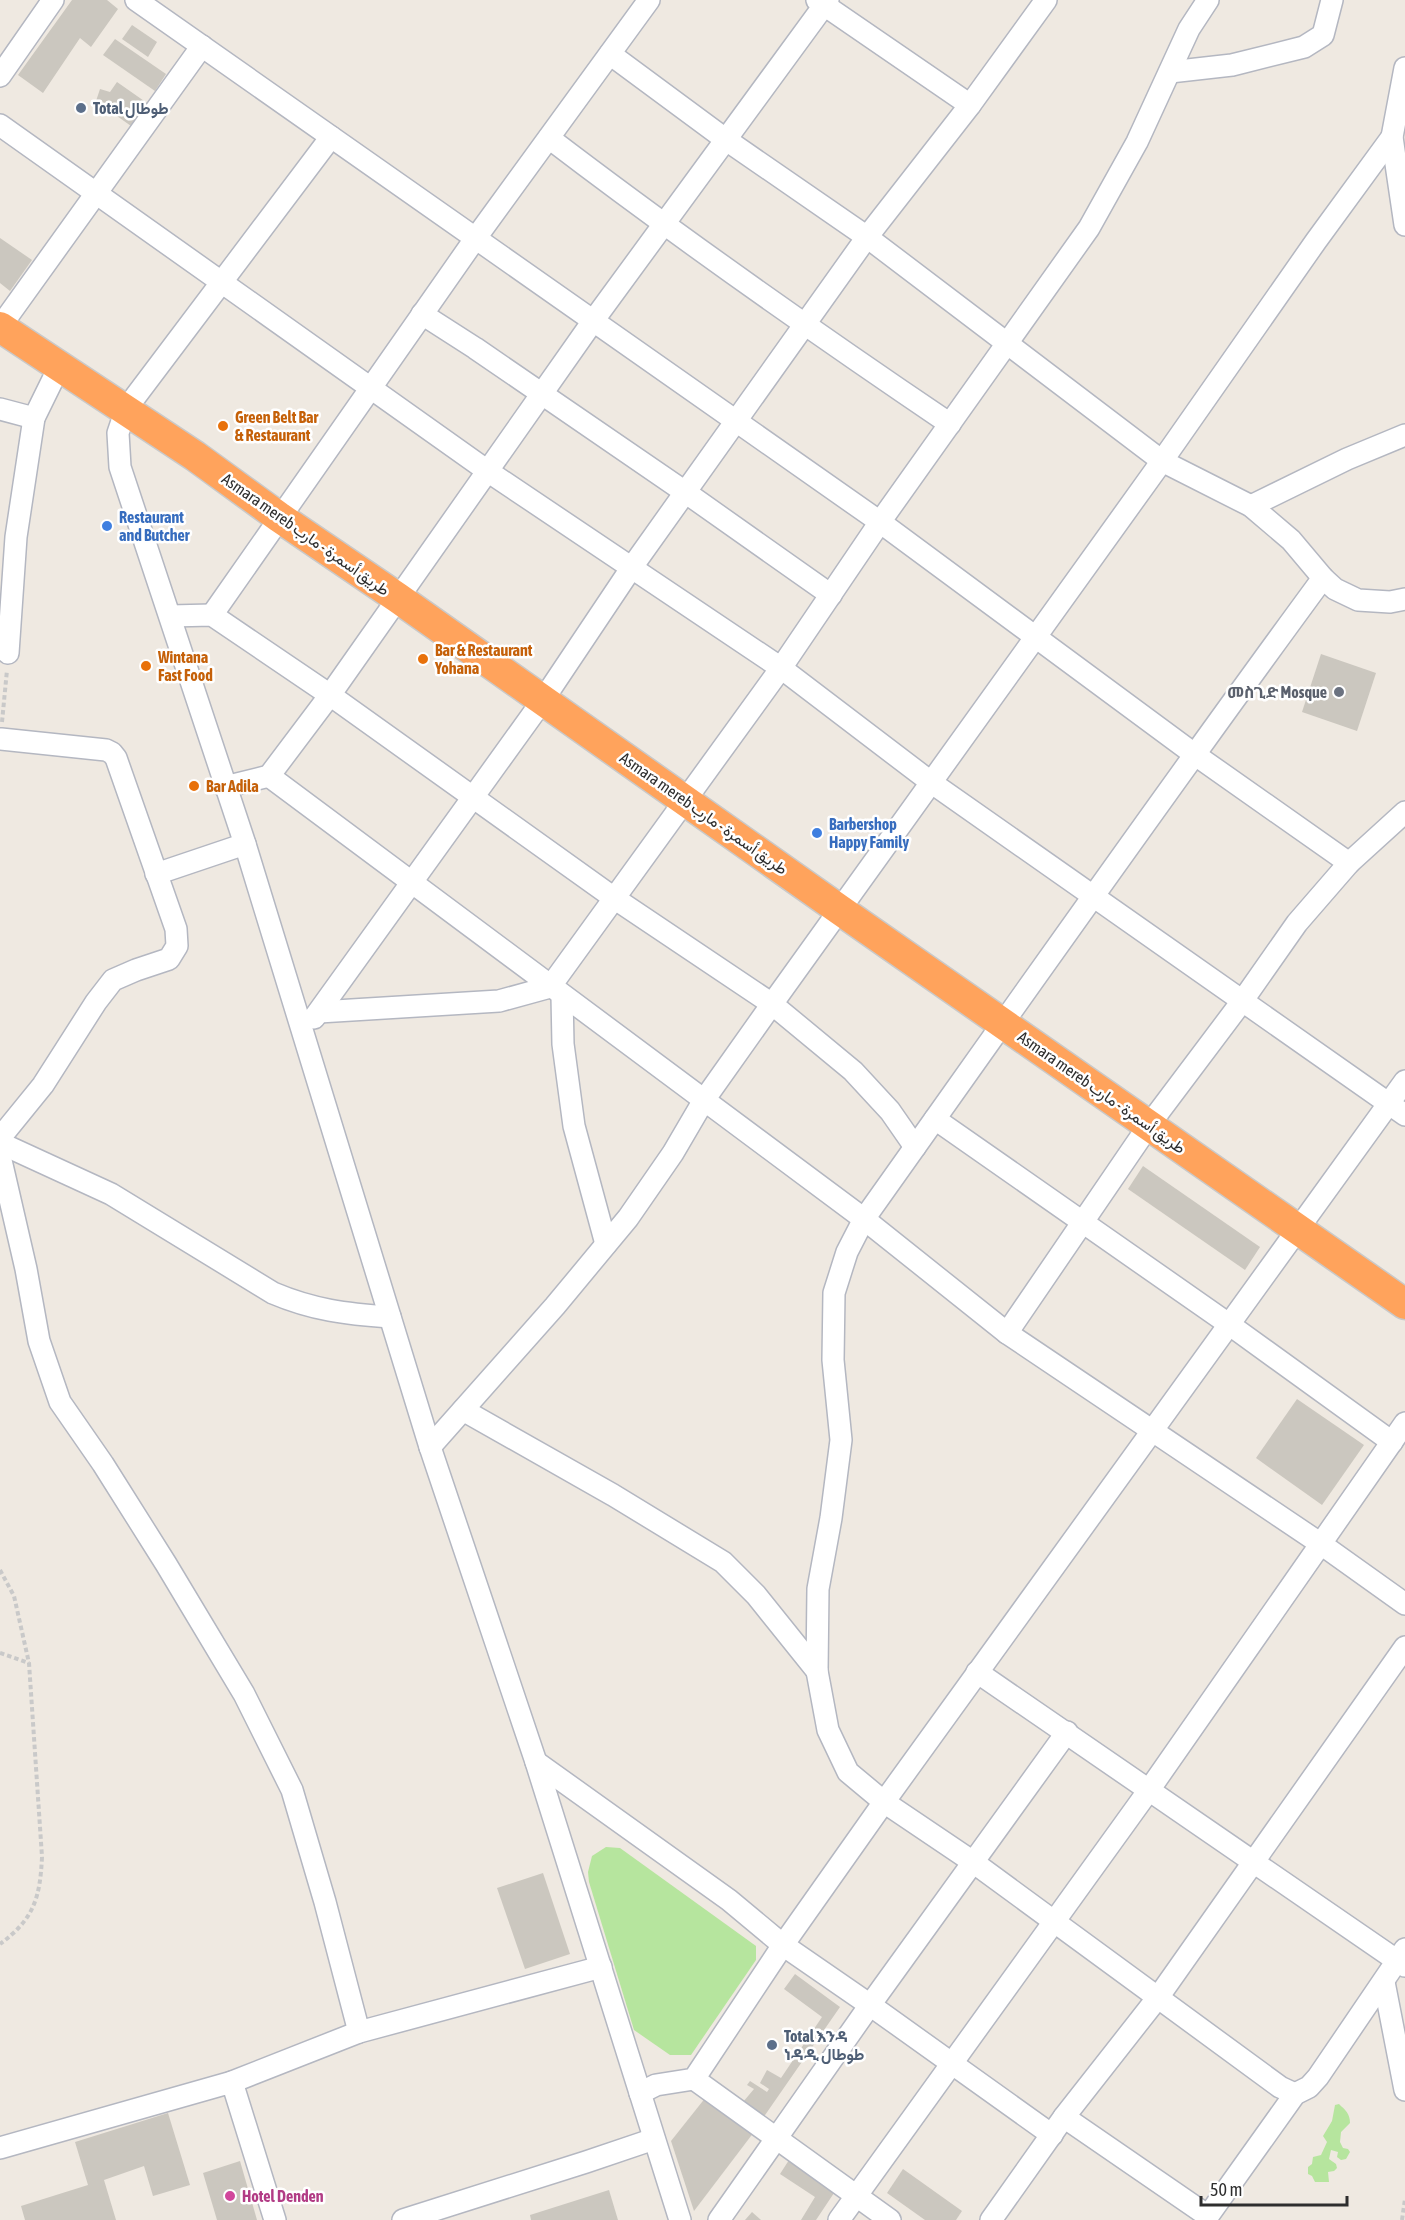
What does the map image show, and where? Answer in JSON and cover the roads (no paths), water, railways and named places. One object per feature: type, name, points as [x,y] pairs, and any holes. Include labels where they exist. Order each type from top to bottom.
[{"type":"highway","name":"Asmara mereb طريق أسمرة - مارب","points":[[0,327],[195,456],[1405,1304]]},
{"type":"street","points":[[0,76],[53,0]]},
{"type":"street","points":[[136,0],[880,522],[1194,754],[1349,863]]},
{"type":"street","points":[[212,615],[475,239],[649,0]]},
{"type":"street","points":[[302,1032],[319,1012],[543,700],[632,567],[867,237],[970,105],[1046,0]]},
{"type":"street","points":[[606,1244],[574,1126],[556,991],[614,898],[781,668],[880,522],[1089,228],[1137,142],[1189,29],[1208,0]]},
{"type":"street","points":[[1170,72],[1232,65],[1304,47],[1323,35],[1332,0]]},
{"type":"street","points":[[225,787],[269,776],[330,695],[593,321],[823,2],[970,105]]},
{"type":"street","points":[[0,327],[202,46]]},
{"type":"street","points":[[610,54],[725,139],[867,237],[1162,461],[1251,506],[1291,540],[1323,579],[1335,589],[1358,600],[1390,602],[1405,599]]},
{"type":"street","points":[[1405,68],[1392,137],[1405,225]]},
{"type":"street","points":[[0,124],[489,472],[781,668],[932,783],[1397,1109]]},
{"type":"street","points":[[331,137],[126,409],[118,434],[120,467],[245,844],[430,1447],[536,1762],[680,2220]]},
{"type":"street","points":[[430,1447],[555,1306],[628,1218],[673,1154],[704,1100],[1392,137]]},
{"type":"street","points":[[549,138],[663,225],[804,325],[950,424]]},
{"type":"street","points":[[422,314],[685,492],[831,595]]},
{"type":"street","points":[[8,653],[16,537],[34,418],[60,365]]},
{"type":"street","points":[[0,409],[34,418]]},
{"type":"street","points":[[1251,506],[1347,459],[1405,435]]},
{"type":"street","points":[[1295,2094],[1280,2086],[973,1862],[884,1802],[848,1772],[828,1730],[817,1671],[818,1589],[831,1518],[841,1440],[833,1360],[834,1293],[847,1252],[864,1219],[1194,754],[1323,579]]},
{"type":"street","points":[[170,616],[212,615],[330,695],[614,898],[772,1004],[853,1071],[890,1111],[915,1147]]},
{"type":"street","points":[[0,1138],[43,1085],[96,1002],[113,980],[169,959],[177,946],[176,929],[116,758],[112,753],[1,739]]},
{"type":"street","points":[[269,776],[411,884],[864,1219],[1007,1333],[1321,1544],[1405,1604]]},
{"type":"street","points":[[1007,1333],[1149,1125],[1243,1000],[1296,923],[1349,863],[1405,812]]},
{"type":"street","points":[[156,874],[245,844]]},
{"type":"street","points":[[319,1012],[499,1001],[556,991]]},
{"type":"street","points":[[694,2079],[783,1945],[884,1802],[1154,1431],[1297,1229],[1397,1109],[1405,1081]]},
{"type":"street","points":[[935,1119],[1230,1325],[1392,1442]]},
{"type":"street","points":[[0,1143],[111,1194],[273,1293],[300,1305],[323,1310],[390,1317]]},
{"type":"street","points":[[0,1156],[26,1269],[39,1341],[60,1402],[103,1464],[244,1694],[292,1790],[360,2032]]},
{"type":"street","points":[[463,1410],[613,1495],[723,1562],[756,1595],[817,1671]]},
{"type":"street","points":[[839,2220],[1149,1790],[1405,1423]]},
{"type":"street","points":[[991,2220],[1064,2118],[1159,1996],[1405,1647]]},
{"type":"street","points":[[977,1672],[1254,1863],[1402,1958],[1318,2077],[1309,2087],[1295,2094],[1208,2216],[1064,2118]]},
{"type":"street","points":[[719,2220],[870,2005],[1067,1732]]},
{"type":"street","points":[[536,1762],[729,1900],[783,1945],[1052,2135]]},
{"type":"street","points":[[0,2148],[232,2082],[360,2032],[601,1967]]},
{"type":"street","points":[[1384,1982],[1405,2090]]},
{"type":"street","points":[[640,2093],[656,2085],[694,2079],[890,2220]]},
{"type":"street","points":[[232,2082],[275,2220]]},
{"type":"street","points":[[403,2220],[586,2163],[654,2139]]},
{"type":"place","name":"Total طوطال","points":[[81,108]]},
{"type":"place","name":"Green Belt Bar & Restaurant","points":[[223,426]]},
{"type":"place","name":"Restaurant and Butcher","points":[[107,526]]},
{"type":"place","name":"Bar & Restaurant Yohana","points":[[423,659]]},
{"type":"place","name":"Wintana Fast Food","points":[[146,666]]},
{"type":"place","name":"መስጊድ Mosque","points":[[1339,692]]},
{"type":"place","name":"Bar Adila","points":[[194,786]]},
{"type":"place","name":"Barbershop Happy Family","points":[[817,833]]},
{"type":"place","name":"Total እንዳ ነዳዲ طوطال","points":[[772,2045]]},
{"type":"place","name":"Hotel Denden","points":[[230,2196]]}]
